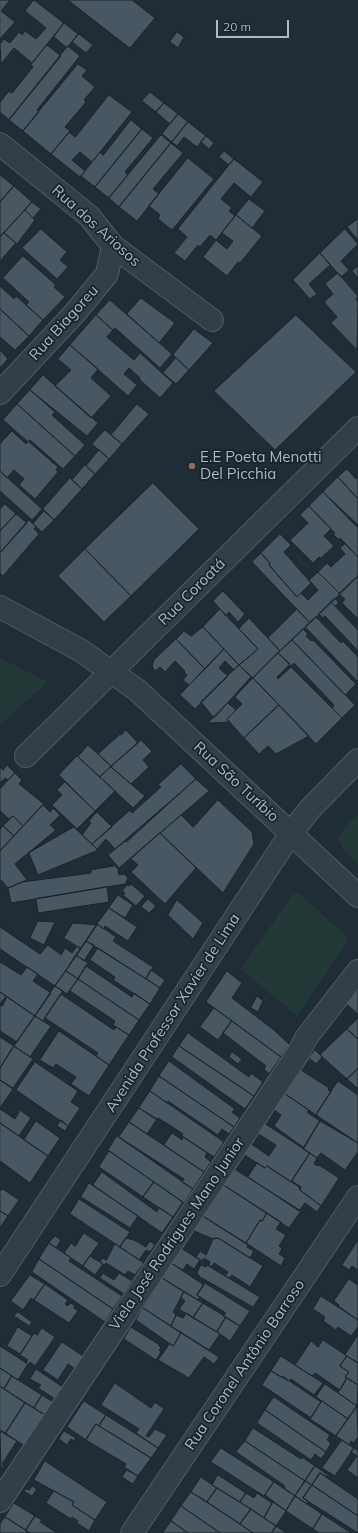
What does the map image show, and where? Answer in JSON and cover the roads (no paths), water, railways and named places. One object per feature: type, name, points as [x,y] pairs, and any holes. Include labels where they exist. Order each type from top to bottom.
[{"type":"street","name":"Rua dos Ariosos","points":[[0,144],[88,216],[113,246],[212,320]]},
{"type":"street","name":"Rua Biagoreu","points":[[0,393],[74,314],[107,274],[113,246]]},
{"type":"street","name":"Rua Coroatá","points":[[26,756],[358,428]]},
{"type":"street","name":"Rua São Turíbio","points":[[0,607],[80,650],[137,690],[358,896]]},
{"type":"street","name":"Avenida Professor Xavier de Lima","points":[[0,1275],[291,833],[310,809],[358,760]]},
{"type":"street","name":"Viela José Rodrigues Mano Junior","points":[[0,1501],[299,1052],[306,1038],[358,971]]},
{"type":"street","name":"Rua Coronel Antônio Barroso","points":[[132,1533],[358,1197]]},
{"type":"place","name":"E.E Poeta Menotti Del Picchia","points":[[192,466]]}]
